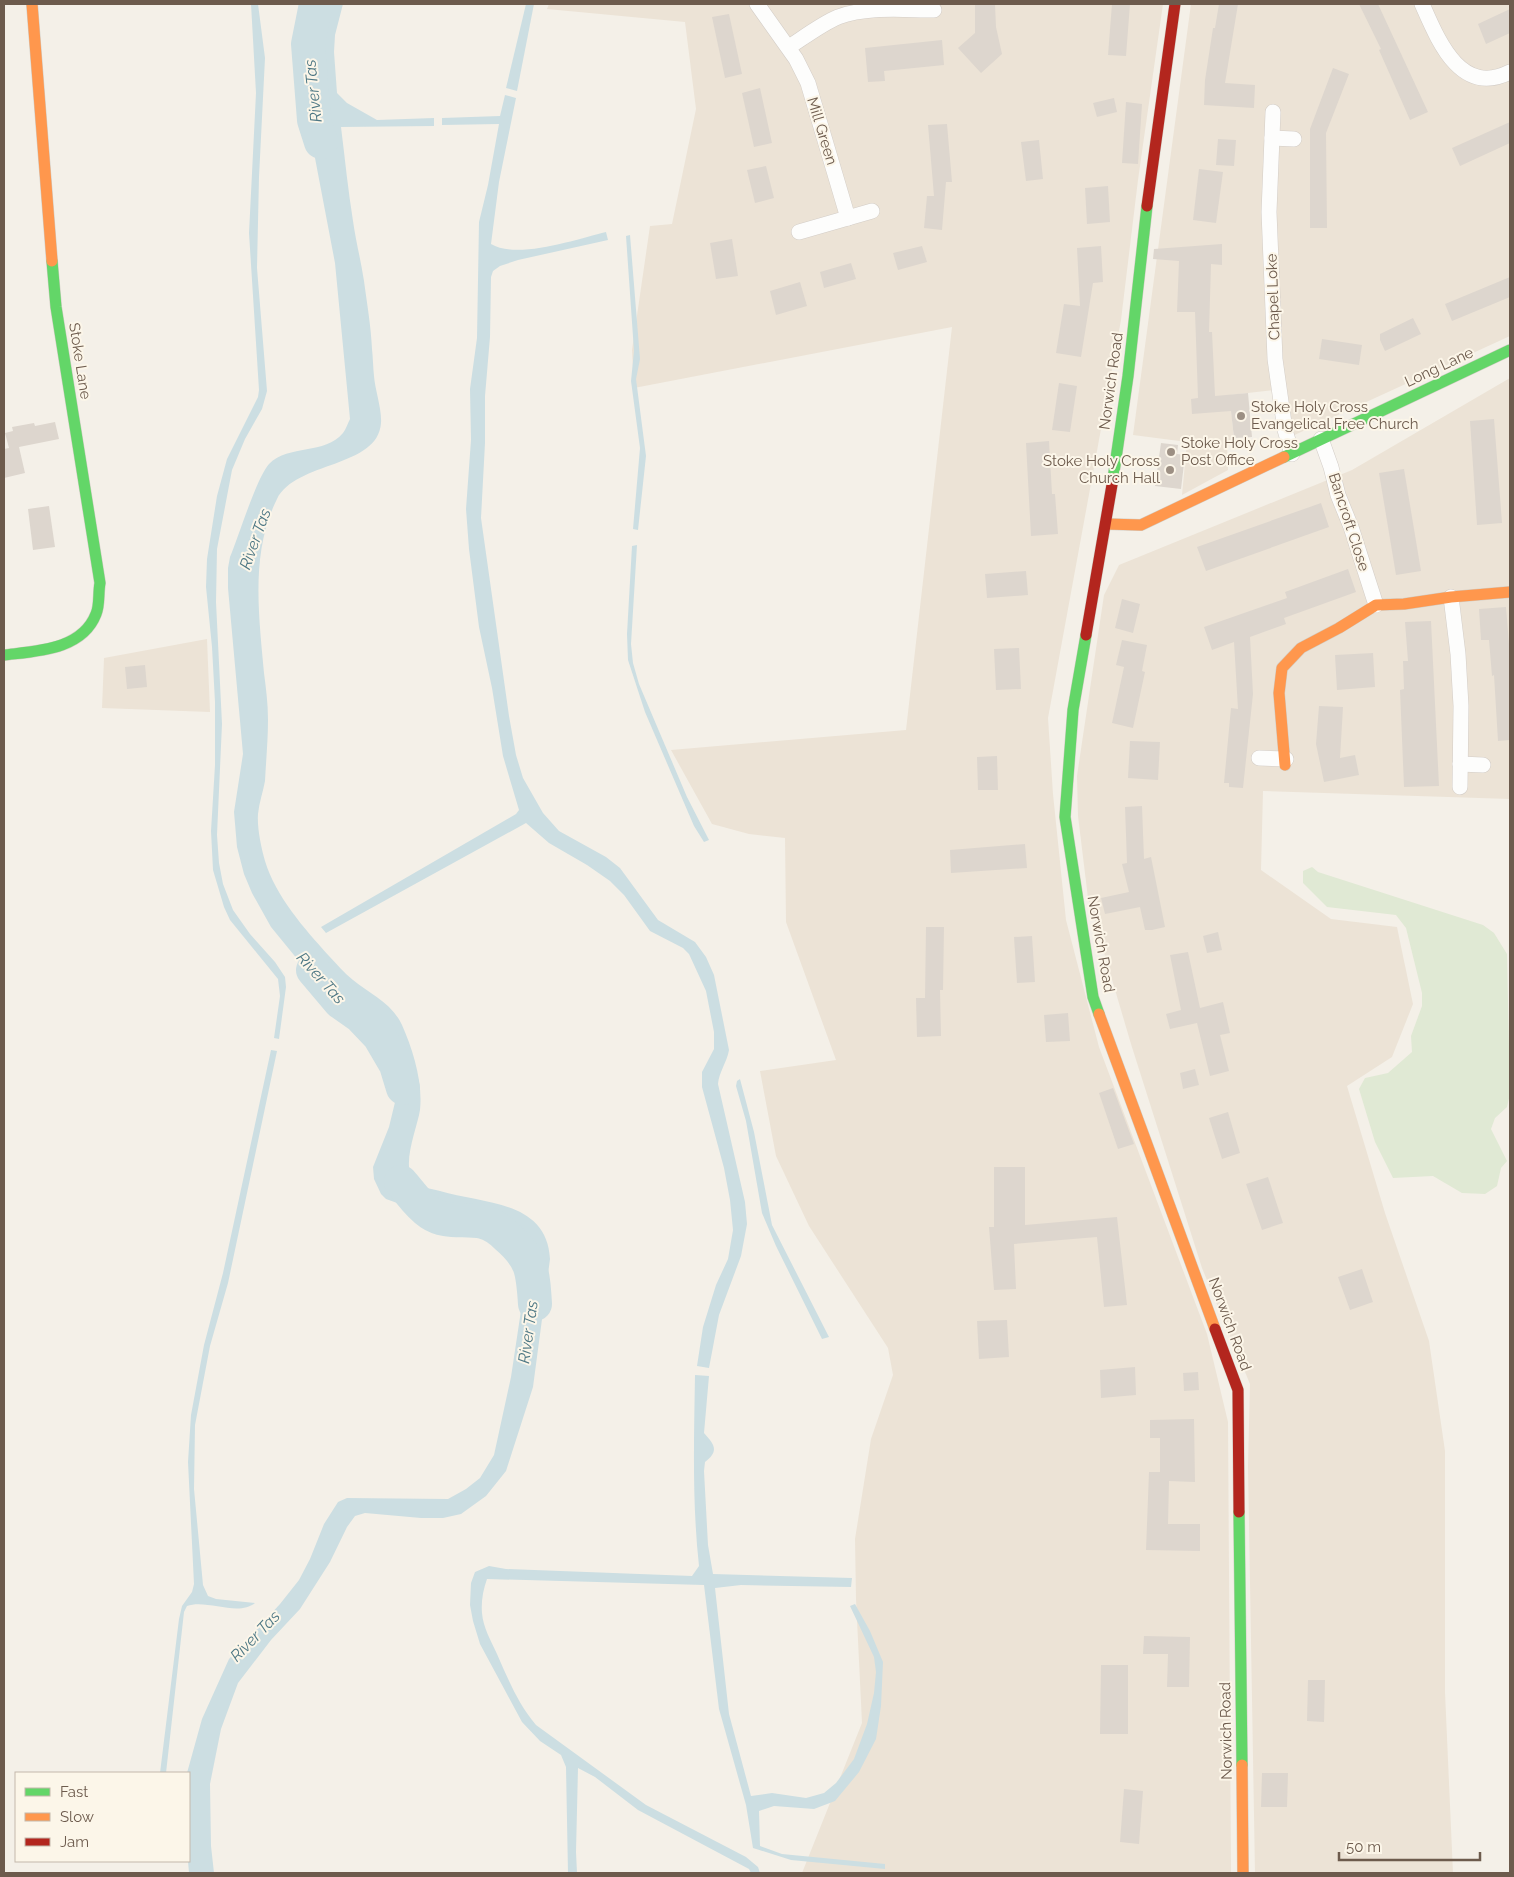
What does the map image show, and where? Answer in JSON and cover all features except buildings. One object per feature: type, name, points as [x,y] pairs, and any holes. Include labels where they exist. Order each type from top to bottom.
[{"type":"street","name":"Stoke Lane","points":[[4,655],[48,650],[69,643],[85,633],[96,615],[100,583],[56,306],[32,4]]},
{"type":"street","name":"Mill Green","points":[[757,4],[789,47],[808,83],[848,218]]},
{"type":"street","name":"Norwich Road","points":[[1175,4],[1149,184],[1128,376],[1106,524],[1073,710],[1065,817],[1093,996],[1238,1390],[1243,1873]]},
{"type":"street","points":[[1422,4],[1436,35],[1453,61],[1466,72],[1484,79],[1502,76],[1510,72]]},
{"type":"street","points":[[789,47],[837,18],[853,13],[903,7],[934,10]]},
{"type":"street","name":"Chapel Loke","points":[[1273,112],[1269,212],[1275,359],[1286,430],[1292,454]]},
{"type":"street","points":[[1272,138],[1294,139]]},
{"type":"street","points":[[798,232],[872,212]]},
{"type":"street","name":"Long Lane","points":[[1106,524],[1141,525],[1510,350]]},
{"type":"street","name":"Bancroft Close","points":[[1322,439],[1338,495],[1351,527],[1376,605]]},
{"type":"street","points":[[1259,758],[1285,762],[1279,693],[1282,668],[1301,648],[1339,628],[1376,605],[1404,604],[1451,597],[1510,592]]},
{"type":"street","points":[[1451,597],[1458,654],[1461,706],[1460,787]]},
{"type":"street","points":[[1460,764],[1483,765]]},
{"type":"shaded area","points":[[549,4],[1163,4],[1138,180],[1121,320],[1048,718],[1053,794],[1066,920],[1099,1047],[1207,1334],[1228,1422],[1231,1873],[802,1873],[862,1723],[855,1539],[871,1439],[893,1375],[888,1348],[809,1226],[776,1156],[760,1071],[836,1060],[786,922],[785,838],[749,834],[712,824],[671,750],[906,730],[952,327],[634,388],[632,350],[650,226],[672,224],[696,109],[685,22],[547,9]]},
{"type":"shaded area","points":[[1191,4],[1510,4],[1510,336],[1288,438],[1275,390],[1230,395],[1234,441],[1227,442],[1228,470],[1182,495],[1187,442],[1133,435]]},
{"type":"shaded area","points":[[1510,378],[1510,799],[1263,791],[1261,870],[1331,919],[1397,927],[1413,1004],[1392,1057],[1347,1086],[1385,1213],[1429,1341],[1445,1451],[1445,1692],[1453,1873],[1255,1873],[1248,1466],[1250,1384],[1202,1268],[1131,1044],[1088,898],[1078,816],[1077,776],[1104,595],[1119,565],[1352,470]]},
{"type":"shaded area","points":[[207,639],[210,712],[102,708],[104,658]]},
{"type":"green space","points":[[1312,867],[1318,872],[1483,925],[1494,933],[1507,954],[1510,1094],[1507,1107],[1495,1118],[1491,1129],[1507,1161],[1501,1168],[1497,1186],[1485,1194],[1462,1193],[1433,1176],[1393,1178],[1375,1142],[1359,1089],[1365,1078],[1388,1073],[1412,1052],[1411,1036],[1422,1006],[1422,993],[1406,928],[1396,915],[1327,907],[1303,883],[1303,871]]},
{"type":"water","points":[[251,4],[258,4],[265,58],[257,268],[267,391],[262,409],[245,439],[232,470],[217,549],[216,602],[222,724],[217,835],[223,884],[233,910],[285,977],[286,987],[279,1039],[274,1038],[280,996],[278,979],[230,920],[224,907],[213,870],[211,831],[215,765],[215,702],[206,587],[207,559],[217,496],[227,459],[258,397],[259,390],[249,233],[256,93]]},
{"type":"water","points":[[320,4],[343,4],[335,35],[334,52],[337,93],[347,103],[377,120],[434,118],[434,126],[341,127],[351,209],[369,315],[374,376],[381,423],[376,438],[366,449],[352,457],[301,477],[287,487],[277,499],[268,520],[263,541],[258,585],[268,720],[265,781],[258,814],[260,838],[270,874],[292,912],[329,956],[353,980],[387,1005],[398,1017],[402,1025],[419,1077],[421,1099],[409,1158],[411,1175],[415,1182],[427,1188],[510,1208],[525,1215],[538,1225],[546,1240],[550,1259],[533,1387],[506,1471],[486,1496],[461,1514],[443,1518],[365,1513],[355,1516],[347,1527],[330,1562],[300,1609],[271,1640],[238,1683],[221,1729],[210,1784],[211,1846],[214,1873],[189,1873],[190,1772],[187,1772],[202,1719],[229,1659],[280,1604],[299,1580],[324,1524],[338,1502],[347,1498],[448,1499],[466,1489],[480,1478],[494,1455],[511,1377],[528,1264],[526,1247],[523,1241],[512,1232],[500,1226],[454,1220],[414,1209],[386,1199],[381,1194],[374,1179],[373,1167],[389,1127],[397,1094],[394,1069],[389,1053],[382,1037],[370,1023],[336,1000],[307,971],[271,927],[252,893],[244,874],[237,847],[234,812],[243,754],[228,588],[230,557],[253,494],[269,464],[286,454],[317,447],[335,440],[343,433],[350,419],[335,263],[311,137],[312,67]]},
{"type":"water","points":[[526,4],[534,4],[517,91],[506,88]]},
{"type":"water","points":[[505,95],[516,98],[499,182],[491,244],[516,250],[531,249],[547,247],[606,232],[608,240],[518,260],[500,266],[493,271],[491,277],[481,518],[509,716],[516,755],[523,778],[543,813],[559,831],[606,857],[620,868],[658,920],[695,942],[706,957],[714,975],[729,1050],[718,1084],[745,1202],[747,1224],[741,1256],[719,1315],[709,1368],[697,1366],[703,1327],[716,1285],[728,1259],[733,1230],[724,1168],[702,1087],[702,1072],[714,1049],[714,1032],[706,991],[689,954],[683,948],[650,931],[624,895],[610,881],[549,843],[526,823],[326,933],[321,927],[516,814],[519,810],[503,756],[492,688],[479,627],[466,509],[471,440],[470,389],[477,338],[479,222],[499,124],[442,125],[442,118],[500,116]]},
{"type":"water","points":[[630,235],[640,359],[636,379],[646,456],[638,530],[633,529],[640,448],[631,381],[634,351],[626,236]]},
{"type":"water","points":[[637,545],[631,644],[633,663],[639,684],[687,797],[709,840],[704,842],[694,826],[645,712],[628,660],[627,634],[632,546]]},
{"type":"water","points":[[271,1050],[277,1051],[228,1283],[210,1346],[195,1425],[194,1489],[203,1585],[208,1596],[216,1599],[255,1603],[248,1607],[240,1608],[195,1604],[187,1606],[184,1612],[166,1772],[160,1772],[179,1619],[182,1606],[192,1592],[194,1584],[188,1462],[191,1415],[204,1345],[223,1273]]},
{"type":"water","points":[[740,1079],[754,1132],[772,1225],[829,1337],[822,1339],[776,1246],[762,1213],[746,1121],[736,1086],[737,1081]]},
{"type":"water","points":[[695,1375],[709,1376],[704,1433],[711,1441],[714,1451],[705,1462],[704,1471],[708,1545],[713,1574],[852,1578],[851,1587],[741,1585],[715,1588],[729,1714],[751,1796],[772,1793],[806,1798],[824,1793],[836,1783],[854,1759],[867,1724],[874,1693],[876,1672],[874,1657],[850,1606],[855,1604],[870,1631],[883,1662],[881,1706],[876,1739],[859,1772],[835,1801],[814,1809],[774,1806],[759,1811],[760,1846],[782,1854],[885,1864],[885,1869],[791,1860],[753,1848],[746,1805],[719,1709],[704,1585],[487,1579],[482,1605],[486,1629],[514,1691],[536,1725],[646,1805],[746,1857],[758,1867],[760,1873],[751,1873],[749,1869],[638,1810],[595,1777],[578,1768],[577,1873],[568,1873],[566,1767],[561,1755],[540,1741],[522,1722],[480,1644],[470,1605],[471,1583],[475,1572],[489,1566],[506,1569],[692,1576],[699,1566],[694,1494]]},
{"type":"waterway","name":"River Tas","points":[[316,4],[308,44],[314,120],[321,142]]},
{"type":"waterway","name":"River Tas","points":[[313,970],[340,1002],[360,1016],[379,1036],[396,1065],[403,1088]]},
{"type":"waterway","name":"River Tas","points":[[401,1182],[430,1213],[449,1220],[483,1222],[498,1229],[515,1244],[530,1266],[535,1304]]},
{"type":"traffic: fast","points":[[1113,479],[1128,376],[1147,206]]},
{"type":"traffic: fast","points":[[4,655],[44,650],[69,642],[89,626],[98,607],[100,583],[56,307],[52,261]]},
{"type":"traffic: fast","points":[[1284,457],[1510,350]]},
{"type":"traffic: fast","points":[[1086,635],[1073,710],[1065,817],[1093,997],[1099,1014]]},
{"type":"traffic: fast","points":[[1239,1512],[1242,1765]]},
{"type":"traffic: slow","points":[[32,4],[52,261]]},
{"type":"traffic: slow","points":[[1106,524],[1141,525],[1284,457]]},
{"type":"traffic: slow","points":[[1285,765],[1279,693],[1282,668],[1301,648],[1339,628],[1376,605],[1404,604],[1451,597],[1510,592]]},
{"type":"traffic: slow","points":[[1099,1014],[1215,1329]]},
{"type":"traffic: slow","points":[[1242,1765],[1243,1873]]},
{"type":"traffic: jam","points":[[1147,206],[1175,4]]},
{"type":"traffic: jam","points":[[1086,635],[1113,479]]},
{"type":"traffic: jam","points":[[1215,1329],[1238,1390],[1239,1512]]},
{"type":"place","name":"Stoke Holy Cross Evangelical Free Church","points":[[1241,416]]},
{"type":"place","name":"Stoke Holy Cross Post Office","points":[[1171,452]]},
{"type":"place","name":"Stoke Holy Cross Church Hall","points":[[1170,470]]}]
